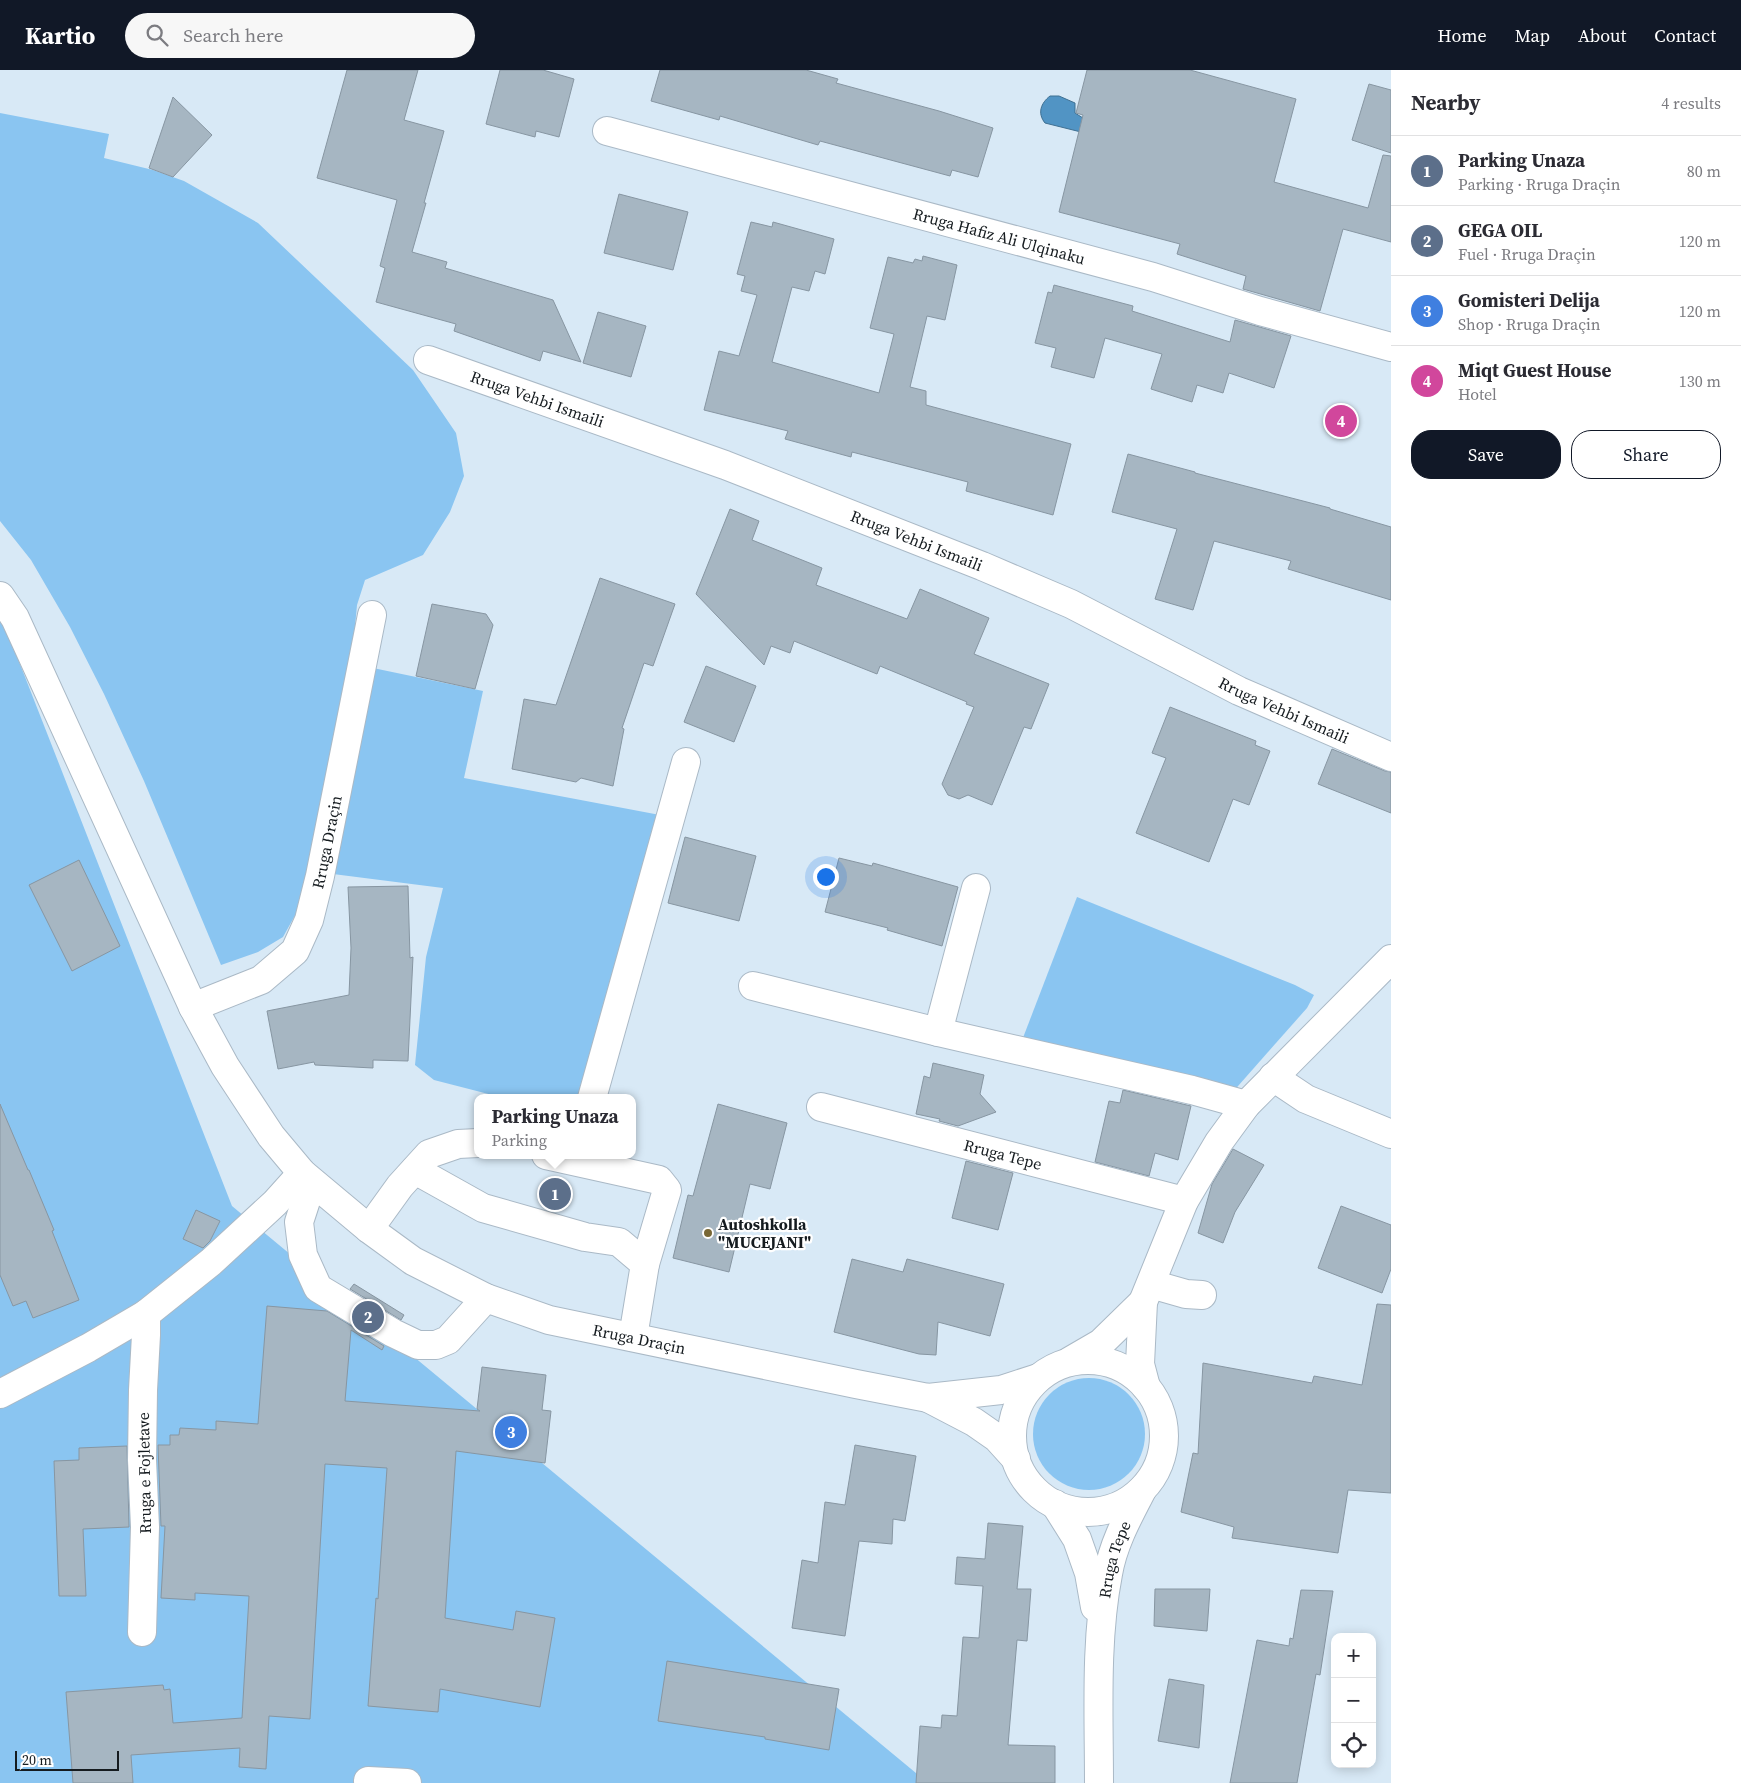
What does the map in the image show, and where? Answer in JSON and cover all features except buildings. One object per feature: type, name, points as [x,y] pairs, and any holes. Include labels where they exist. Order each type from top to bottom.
[{"type":"street","name":"Rruga Hafiz Ali Ulqinaku","points":[[607,131],[1153,277],[1260,311],[1391,347]]},
{"type":"street","name":"Rruga Vehbi Ismaili","points":[[428,360],[725,465],[982,566],[1071,604],[1239,691],[1391,757]]},
{"type":"street","name":"Rruga Draçin","points":[[0,596],[8,622],[193,1007],[225,1066],[271,1136],[307,1178],[369,1229],[413,1261],[486,1298],[549,1320],[928,1398],[974,1422],[997,1438],[1016,1459]]},
{"type":"street","name":"Rruga Draçin","points":[[193,1007],[261,980],[295,951],[309,920],[322,867],[372,615]]},
{"type":"street","points":[[593,1094],[686,762]]},
{"type":"street","points":[[938,1032],[976,888]]},
{"type":"street","name":"Rruga Tepe","points":[[1098,1783],[1100,1635],[1108,1574],[1119,1536],[1142,1490],[1158,1467],[1164,1439],[1160,1411],[1146,1387],[1140,1364],[1147,1293],[1184,1200],[1219,1142],[1246,1106],[1273,1076],[1391,958]]},
{"type":"street","points":[[753,986],[938,1032],[1131,1075],[1246,1106]]},
{"type":"street","points":[[1273,1076],[1306,1099],[1391,1134]]},
{"type":"street","name":"Rruga Tepe","points":[[821,1107],[1184,1200]]},
{"type":"street","points":[[369,1229],[400,1186],[429,1154],[458,1144],[474,1143]]},
{"type":"street","points":[[579,1159],[659,1180],[667,1190],[645,1264],[633,1337]]},
{"type":"street","points":[[415,1170],[483,1208],[585,1237],[619,1242],[645,1264]]},
{"type":"street","points":[[307,1178],[299,1222],[303,1255],[318,1288],[393,1333],[418,1345],[436,1345],[448,1340],[486,1298]]},
{"type":"street","points":[[0,1394],[88,1348],[146,1314],[211,1262],[265,1212],[307,1178]]},
{"type":"street","points":[[1147,1293],[1202,1295]]},
{"type":"street","name":"Rruga Tepe","points":[[1142,1490],[1123,1504],[1101,1511],[1077,1511],[1055,1504],[1038,1493],[1024,1478],[1016,1459],[1012,1437],[1014,1415],[1023,1394],[1038,1378],[1101,1343],[1147,1293]]},
{"type":"street","name":"Rruga e Fojletave","points":[[142,1632],[145,1527],[142,1460],[146,1314]]},
{"type":"street","name":"Rruga Tepe","points":[[1070,1361],[1098,1360],[1125,1369],[1146,1387]]},
{"type":"street","name":"Rruga Draçin","points":[[928,1398],[1001,1390],[1038,1378]]},
{"type":"street","name":"Rruga Tepe","points":[[1055,1504],[1077,1539],[1089,1573],[1100,1635]]},
{"type":"street","points":[[368,1781],[408,1783]]},
{"type":"shaded area","points":[[1050,96],[1059,96],[1075,103],[1075,113],[1083,118],[1085,133],[1045,123],[1041,116],[1041,108]]},
{"type":"shaded area","points":[[0,113],[109,134],[104,158],[153,170],[184,181],[258,223],[413,370],[456,433],[464,476],[450,512],[423,555],[365,580],[357,605],[354,637],[308,892],[283,937],[258,952],[221,965],[144,781],[104,694],[70,627],[31,560],[0,521]]},
{"type":"shaded area","points":[[0,613],[232,1206],[928,1783],[0,1783]]},
{"type":"shaded area","points":[[373,668],[483,691],[464,778],[660,815],[585,1094],[488,1094],[434,1080],[415,1065],[426,957],[443,888],[333,874]]},
{"type":"shaded area","points":[[1077,897],[1295,985],[1314,995],[1307,1008],[1231,1094],[1021,1043]]},
{"type":"shaded area","points":[[1089,1378],[1100,1379],[1110,1383],[1128,1395],[1140,1413],[1144,1423],[1144,1445],[1140,1455],[1128,1473],[1110,1485],[1100,1489],[1089,1490],[1078,1489],[1068,1485],[1050,1473],[1038,1455],[1034,1445],[1033,1434],[1034,1423],[1038,1413],[1050,1395],[1068,1383],[1078,1379]]},
{"type":"place","name":"Miqt Guest House","points":[[1341,421]]},
{"type":"place","name":"Parking Unaza","points":[[555,1194]]},
{"type":"place","name":"Autoshkolla \"MUCEJANI\"","points":[[708,1233]]},
{"type":"place","name":"GEGA OIL","points":[[368,1317]]},
{"type":"place","name":"Gomisteri Delija","points":[[511,1432]]}]
